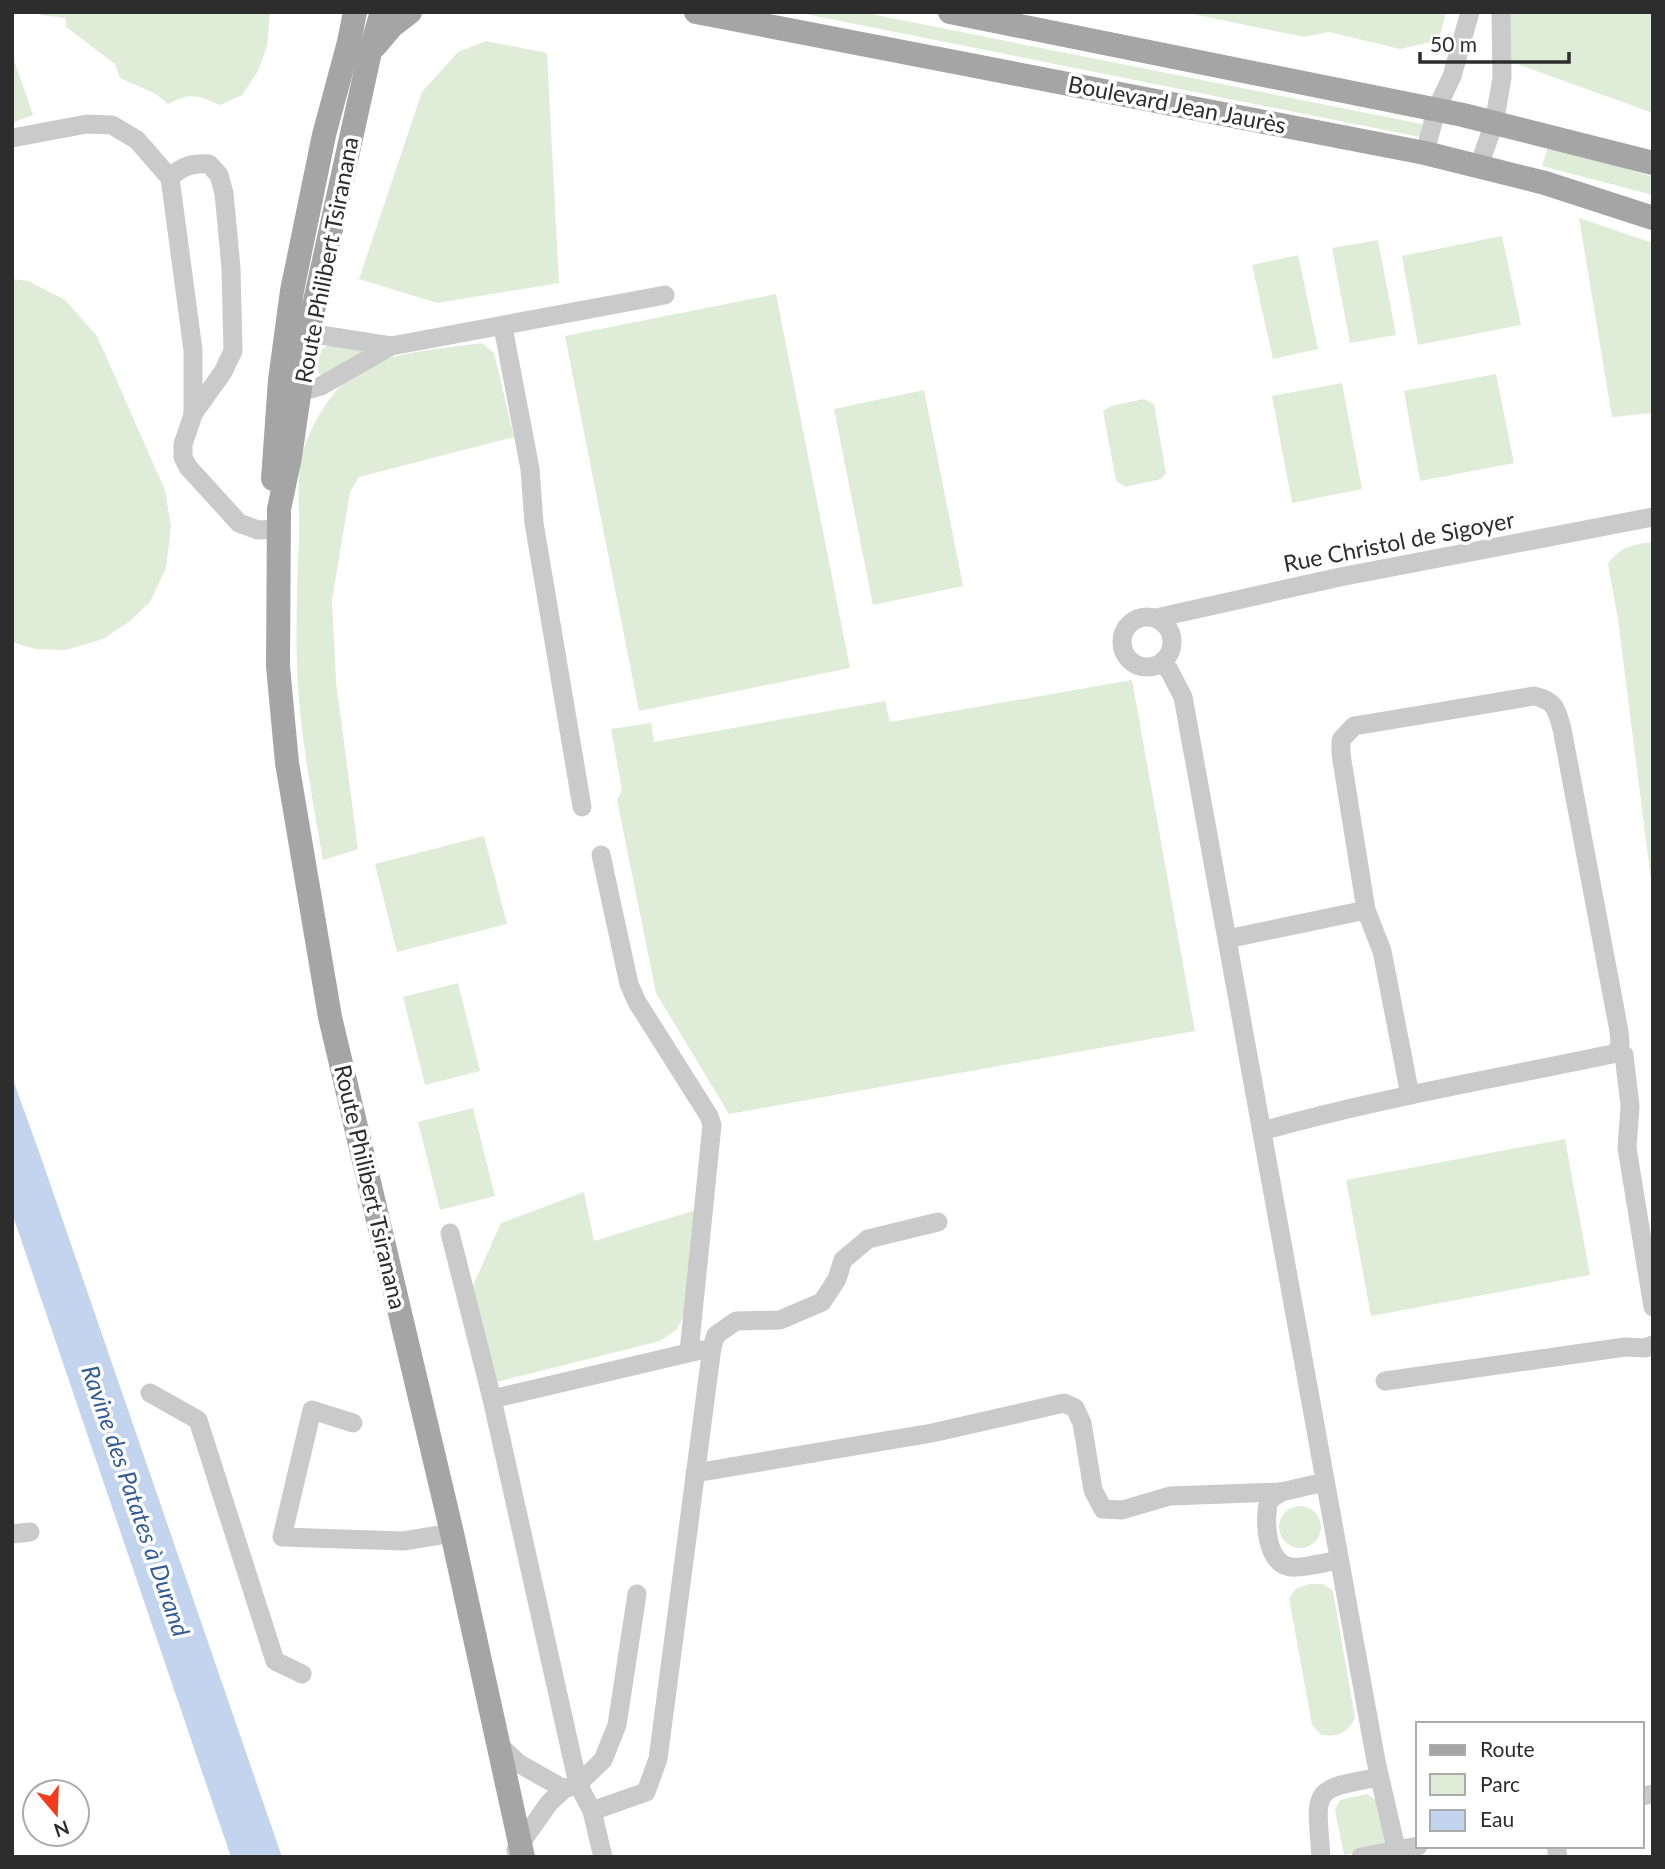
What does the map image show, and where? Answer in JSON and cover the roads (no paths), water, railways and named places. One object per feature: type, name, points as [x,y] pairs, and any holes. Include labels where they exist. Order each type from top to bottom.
[{"type":"main road","name":"Route Philibert Tsiranana","points":[[290,386],[284,341],[292,290],[324,135],[355,12]]},
{"type":"main road","name":"Route Philibert Tsiranana","points":[[383,12],[370,52],[308,333],[290,386],[272,473],[278,519],[278,666],[287,763],[330,1017],[453,1533],[500,1746],[518,1852]]},
{"type":"main road","points":[[370,52],[392,26],[410,12]]},
{"type":"main road","name":"Boulevard Jean Jaurès","points":[[696,12],[1425,153],[1545,183],[1653,218]]},
{"type":"main road","name":"Boulevard Jean Jaurès","points":[[950,12],[1436,110],[1653,163]]},
{"type":"street","points":[[1425,153],[1436,110],[1452,76],[1470,12]]},
{"type":"street","points":[[1479,166],[1494,123],[1502,78],[1501,12]]},
{"type":"street","points":[[12,138],[87,124],[112,125],[137,140],[170,178],[193,350],[193,415]]},
{"type":"street","points":[[170,178],[177,170],[196,163],[209,164],[219,175],[231,268],[233,351],[223,372],[193,415],[183,444],[183,457],[188,467],[239,523],[258,530],[278,519]]},
{"type":"street","points":[[284,341],[308,333],[391,346],[665,295]]},
{"type":"street","points":[[503,327],[530,469],[534,523],[582,807]]},
{"type":"street","points":[[290,386],[321,386],[391,346]]},
{"type":"street","name":"Rue Christol de Sigoyer","points":[[1156,618],[1340,577],[1653,517]]},
{"type":"street","points":[[1145,616],[1156,618],[1171,636],[1171,648],[1161,663],[1144,667],[1136,664],[1124,650],[1123,638],[1127,627],[1134,620],[1145,616]]},
{"type":"street","points":[[1161,663],[1169,670],[1183,697],[1379,1777],[1397,1854]]},
{"type":"street","points":[[1410,1095],[1382,951],[1366,910],[1341,754],[1341,740],[1354,726],[1534,696],[1547,698],[1558,711],[1619,1031],[1617,1053]]},
{"type":"street","points":[[601,855],[629,984],[712,1125],[690,1352]]},
{"type":"street","points":[[1227,939],[1366,910]]},
{"type":"street","points":[[1262,1131],[1320,1114],[1410,1095],[1617,1053],[1624,1055],[1630,1106],[1627,1148],[1653,1307]]},
{"type":"street","points":[[592,1811],[646,1792],[658,1759],[712,1347],[716,1335],[736,1321],[780,1320],[822,1302],[837,1279],[843,1260],[868,1239],[938,1222]]},
{"type":"street","points":[[450,1233],[492,1399],[571,1786]]},
{"type":"street","points":[[1385,1381],[1653,1345]]},
{"type":"street","points":[[492,1399],[712,1347]]},
{"type":"street","points":[[150,1393],[198,1420],[275,1661],[302,1674]]},
{"type":"street","points":[[695,1473],[932,1433],[1064,1403],[1075,1408],[1082,1423],[1093,1490],[1102,1509],[1122,1510],[1170,1496],[1282,1492],[1325,1482]]},
{"type":"street","points":[[353,1423],[312,1410],[282,1537],[403,1541],[453,1533]]},
{"type":"street","points":[[1282,1492],[1269,1500],[1265,1513],[1266,1533],[1279,1562],[1291,1567],[1339,1560]]},
{"type":"street","points":[[518,1852],[550,1803],[603,1760],[617,1725],[637,1594]]},
{"type":"street","points":[[500,1746],[517,1763],[571,1786],[592,1811],[603,1857]]},
{"type":"street","points":[[1321,1857],[1317,1806],[1322,1795],[1332,1786],[1379,1777]]},
{"type":"street","points":[[1361,1857],[1397,1854],[1416,1847]]},
{"type":"water","name":"Ravine des Patates à Durand","points":[[12,1077],[282,1857],[231,1857],[12,1213]]}]
